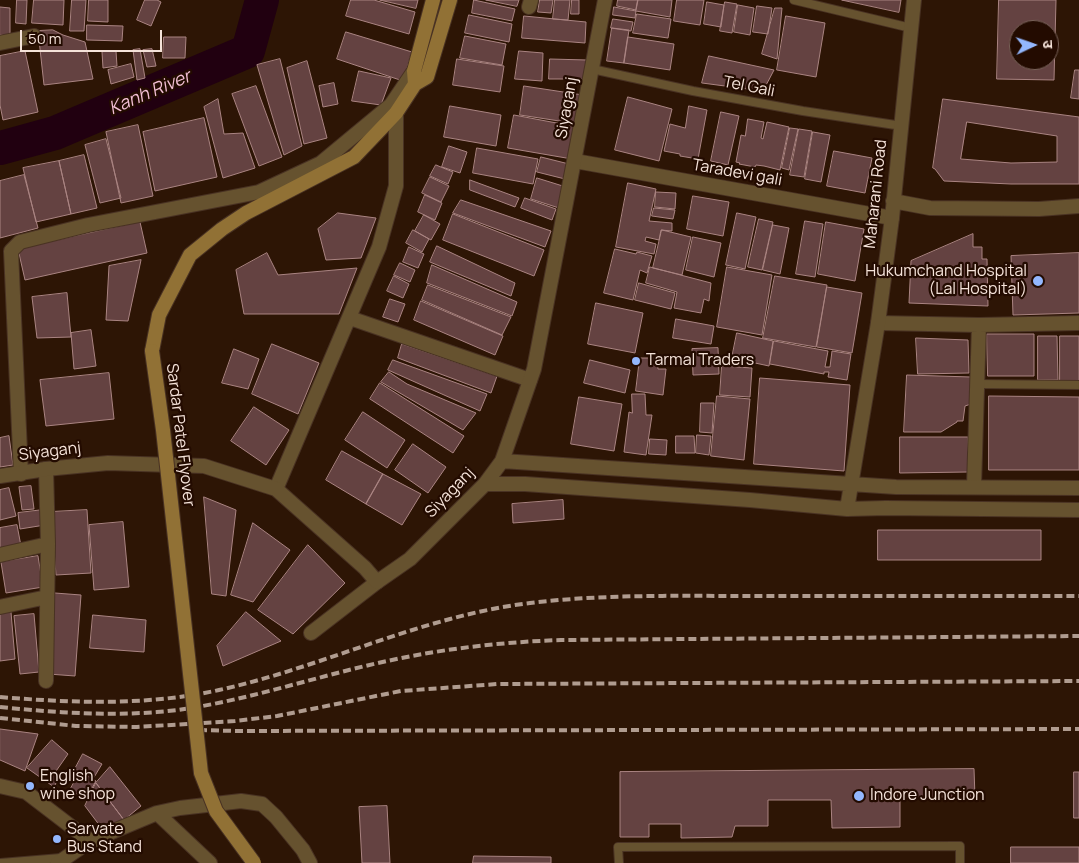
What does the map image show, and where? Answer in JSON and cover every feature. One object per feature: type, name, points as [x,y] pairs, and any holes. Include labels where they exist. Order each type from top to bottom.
[{"type":"main road","points":[[433,0],[415,77],[427,77],[450,0]]},
{"type":"main road","name":"Sardar Patel Flyover","points":[[254,863],[216,811],[202,773],[163,430],[152,350],[158,314],[190,255],[246,212],[354,157],[396,113],[415,77]]},
{"type":"street","name":"Siyaganj","points":[[0,476],[46,469],[108,464],[204,466],[276,489],[366,568],[378,582],[410,559],[485,484],[502,461],[534,369],[605,0]]},
{"type":"street","name":"Maharani Road","points":[[847,509],[878,323],[892,218],[914,0]]},
{"type":"street","points":[[0,43],[34,36]]},
{"type":"street","points":[[21,474],[11,251],[14,246],[20,242],[88,225],[259,192],[321,163],[391,105],[415,77]]},
{"type":"street","points":[[276,489],[379,246],[396,186],[396,113]]},
{"type":"street","name":"Taradevi gali","points":[[575,161],[892,218]]},
{"type":"street","points":[[893,201],[930,208],[1039,209],[1079,206]]},
{"type":"street","points":[[350,318],[530,380]]},
{"type":"street","points":[[878,323],[979,325],[1079,323]]},
{"type":"street","points":[[974,486],[979,325]]},
{"type":"street","points":[[502,461],[896,487],[1079,488]]},
{"type":"street","points":[[46,469],[48,544],[46,681]]},
{"type":"street","points":[[485,484],[525,484],[847,509],[1079,510]]},
{"type":"street","points":[[0,555],[48,544]]},
{"type":"street","points":[[312,633],[378,582]]},
{"type":"street","points":[[0,607],[47,597]]},
{"type":"street","points":[[0,786],[26,792],[90,841]]},
{"type":"street","points":[[60,861],[90,841],[157,813],[241,800],[262,804],[276,817],[303,850],[310,863]]},
{"type":"street","points":[[157,813],[210,863]]},
{"type":"lane","points":[[794,0],[911,28]]},
{"type":"lane","name":"Tel Gali","points":[[592,69],[793,110],[902,126]]},
{"type":"lane","points":[[977,384],[1079,385]]},
{"type":"lane","points":[[618,863],[618,847],[960,846],[960,863]]},
{"type":"lane","points":[[0,863],[60,861]]},
{"type":"building","points":[[17,0],[27,0],[26,24],[16,23]]},
{"type":"building","points":[[34,0],[64,0],[63,25],[32,23]]},
{"type":"building","points":[[72,0],[86,0],[84,31],[70,31]]},
{"type":"building","points":[[89,0],[108,0],[108,22],[88,21]]},
{"type":"building","points":[[145,0],[161,2],[151,26],[137,20]]},
{"type":"building","points":[[351,0],[374,0],[415,12],[409,34],[346,16]]},
{"type":"building","points":[[380,0],[418,0],[416,8]]},
{"type":"building","points":[[474,0],[515,9],[512,21],[472,13]]},
{"type":"building","points":[[486,0],[519,0],[517,6]]},
{"type":"building","points":[[540,0],[553,0],[551,13],[538,12]]},
{"type":"building","points":[[555,0],[570,0],[568,20],[553,19]]},
{"type":"building","points":[[572,0],[579,0],[579,14],[571,14]]},
{"type":"building","points":[[618,0],[638,0],[636,10],[617,6]]},
{"type":"building","points":[[638,0],[672,0],[670,17],[636,11]]},
{"type":"building","points":[[677,0],[704,0],[700,25],[674,21]]},
{"type":"building","points":[[842,0],[901,0],[899,12]]},
{"type":"building","points":[[999,0],[1056,0],[1056,20],[1009,20],[1009,70],[1054,70],[1054,80],[997,79]]},
{"type":"building","points":[[707,2],[724,5],[721,27],[704,24]]},
{"type":"building","points":[[725,2],[737,4],[732,33],[720,31]]},
{"type":"building","points":[[738,5],[754,8],[750,35],[734,32]]},
{"type":"building","points":[[757,6],[772,8],[768,34],[753,32]]},
{"type":"building","points":[[0,7],[10,8],[10,36],[0,35]]},
{"type":"building","points":[[614,7],[636,11],[635,18],[613,15]]},
{"type":"building","points":[[775,8],[782,8],[777,59],[762,54]]},
{"type":"building","points":[[637,14],[671,19],[668,38],[633,33]]},
{"type":"building","points":[[469,15],[512,24],[509,42],[465,33]]},
{"type":"building","points":[[524,16],[586,22],[585,43],[522,38]]},
{"type":"building","points":[[786,16],[825,23],[816,77],[777,70]]},
{"type":"building","points":[[613,19],[633,22],[631,31],[611,28]]},
{"type":"building","points":[[87,25],[123,26],[122,41],[87,40]]},
{"type":"building","points":[[612,28],[629,30],[624,63],[607,61]]},
{"type":"building","points":[[53,30],[85,42],[93,79],[44,85],[38,31]]},
{"type":"building","points":[[346,32],[412,52],[403,81],[337,59]]},
{"type":"building","points":[[465,36],[506,44],[502,65],[460,58]]},
{"type":"building","points":[[164,37],[186,37],[185,58],[163,58]]},
{"type":"building","points":[[628,37],[674,44],[670,70],[624,63]]},
{"type":"building","points":[[140,49],[145,78],[137,80],[133,50]]},
{"type":"building","points":[[152,49],[156,66],[147,67],[143,50]]},
{"type":"building","points":[[25,51],[38,112],[3,120],[0,105],[0,56]]},
{"type":"building","points":[[116,51],[117,66],[103,68],[102,52]]},
{"type":"building","points":[[519,51],[543,53],[542,81],[515,79]]},
{"type":"building","points":[[709,56],[774,70],[763,91],[702,83]]},
{"type":"building","points":[[280,59],[302,146],[284,155],[257,65]]},
{"type":"building","points":[[457,59],[504,66],[500,92],[453,85]]},
{"type":"building","points":[[550,59],[587,60],[587,79],[549,79]]},
{"type":"building","points":[[307,61],[327,138],[304,144],[287,68]]},
{"type":"building","points":[[131,64],[134,77],[111,84],[108,70]]},
{"type":"building","points":[[1075,70],[1079,70],[1079,99],[1071,98]]},
{"type":"building","points":[[359,71],[391,78],[381,105],[352,101]]},
{"type":"building","points":[[334,83],[338,104],[323,107],[319,86]]},
{"type":"building","points":[[256,86],[282,157],[259,166],[232,94]]},
{"type":"building","points":[[524,86],[583,95],[579,124],[520,115]]},
{"type":"building","points":[[628,97],[672,109],[659,161],[615,150]]},
{"type":"building","points":[[218,99],[224,134],[243,133],[255,168],[223,178],[204,107]]},
{"type":"building","points":[[943,99],[1079,117],[1079,184],[1011,184],[944,181],[933,168]],"holes":[[[967,122],[1057,136],[1057,162],[1011,163],[961,159]]]},
{"type":"building","points":[[450,106],[501,115],[496,146],[444,137]]},
{"type":"building","points":[[689,106],[707,110],[698,159],[664,151],[670,124],[685,128]]},
{"type":"building","points":[[721,112],[739,116],[728,165],[711,161]]},
{"type":"building","points":[[514,115],[578,127],[572,159],[508,148]]},
{"type":"building","points":[[204,118],[217,177],[155,191],[143,132]]},
{"type":"building","points":[[748,119],[764,122],[761,138],[763,139],[767,122],[789,127],[780,170],[756,165],[755,167],[736,162],[741,135],[745,136]]},
{"type":"building","points":[[138,125],[153,196],[121,203],[106,132]]},
{"type":"building","points":[[790,128],[798,129],[789,170],[782,168]]},
{"type":"building","points":[[799,129],[812,131],[804,177],[790,175]]},
{"type":"building","points":[[813,132],[830,135],[821,182],[805,179]]},
{"type":"building","points":[[106,139],[121,198],[100,203],[85,145]]},
{"type":"building","points":[[449,146],[467,152],[460,173],[442,167]]},
{"type":"building","points":[[477,148],[538,159],[533,184],[473,173]]},
{"type":"building","points":[[834,151],[872,158],[865,193],[827,186]]},
{"type":"building","points":[[84,155],[97,208],[71,214],[59,161]]},
{"type":"building","points":[[541,157],[573,165],[569,180],[537,172]]},
{"type":"building","points":[[59,161],[71,214],[36,222],[23,168]]},
{"type":"building","points":[[436,165],[453,172],[448,184],[430,176]]},
{"type":"building","points":[[24,175],[38,228],[0,238],[0,181]]},
{"type":"building","points":[[430,177],[449,186],[441,202],[422,193]]},
{"type":"building","points":[[537,178],[566,187],[559,208],[531,199]]},
{"type":"building","points":[[470,180],[519,198],[515,207],[470,190]]},
{"type":"building","points":[[628,183],[656,189],[649,221],[672,223],[672,231],[661,230],[659,240],[646,237],[645,241],[656,244],[654,254],[616,247]]},
{"type":"building","points":[[656,192],[676,193],[675,209],[655,207]]},
{"type":"building","points":[[425,195],[442,203],[435,220],[418,212]]},
{"type":"building","points":[[693,196],[729,202],[723,236],[687,229]]},
{"type":"building","points":[[525,198],[556,209],[552,220],[521,208]]},
{"type":"building","points":[[461,200],[551,231],[545,247],[453,213]]},
{"type":"building","points":[[654,208],[675,210],[673,219],[652,216]]},
{"type":"building","points":[[338,213],[376,218],[361,258],[326,260],[318,229]]},
{"type":"building","points":[[737,213],[756,217],[745,269],[726,265]]},
{"type":"building","points":[[453,214],[544,250],[534,276],[443,240]]},
{"type":"building","points":[[424,215],[440,224],[431,240],[415,231]]},
{"type":"building","points":[[759,219],[773,222],[762,270],[748,267]]},
{"type":"building","points":[[805,221],[823,224],[815,277],[796,274]]},
{"type":"building","points":[[140,222],[147,253],[25,280],[18,249]]},
{"type":"building","points":[[826,222],[864,229],[855,281],[818,274]]},
{"type":"building","points":[[773,225],[789,228],[780,274],[763,270]]},
{"type":"building","points":[[413,230],[429,239],[422,252],[406,243]]},
{"type":"building","points":[[662,230],[691,237],[682,275],[653,268]]},
{"type":"building","points":[[973,234],[973,247],[982,247],[982,259],[987,259],[988,306],[909,303],[911,261]]},
{"type":"building","points":[[693,237],[721,243],[714,277],[686,270]]},
{"type":"building","points":[[437,246],[515,283],[511,296],[430,262]]},
{"type":"building","points":[[409,247],[424,254],[418,268],[403,262]]},
{"type":"building","points":[[615,249],[652,256],[647,273],[640,270],[633,300],[604,293]]},
{"type":"building","points":[[267,253],[278,275],[357,268],[339,314],[244,314],[236,270]]},
{"type":"building","points":[[1079,253],[1079,313],[1013,315],[1011,256]]},
{"type":"building","points":[[141,260],[128,321],[106,320],[109,266]]},
{"type":"building","points":[[400,263],[415,270],[410,282],[394,275]]},
{"type":"building","points":[[432,265],[517,302],[512,316],[427,283]]},
{"type":"building","points":[[650,267],[711,283],[709,301],[704,299],[701,313],[674,308],[677,292],[646,283]]},
{"type":"building","points":[[727,267],[772,275],[762,335],[717,327]]},
{"type":"building","points":[[394,276],[409,284],[403,298],[387,291]]},
{"type":"building","points":[[775,276],[827,285],[816,347],[763,338]]},
{"type":"building","points":[[639,283],[675,293],[671,309],[635,300]]},
{"type":"building","points":[[428,285],[511,317],[502,335],[422,300]]},
{"type":"building","points":[[827,287],[862,293],[852,353],[817,347]]},
{"type":"building","points":[[67,293],[71,337],[37,338],[32,297]]},
{"type":"building","points":[[390,299],[405,304],[398,322],[383,317]]},
{"type":"building","points":[[421,301],[503,336],[495,355],[414,320]]},
{"type":"building","points":[[596,303],[643,313],[635,353],[588,344]]},
{"type":"building","points":[[676,319],[714,326],[711,344],[673,338]]},
{"type":"building","points":[[91,330],[96,366],[74,369],[71,333]]},
{"type":"building","points":[[737,333],[773,341],[769,366],[732,358]]},
{"type":"building","points":[[987,334],[1034,334],[1034,376],[988,376]]},
{"type":"building","points":[[1038,336],[1057,336],[1058,380],[1038,380]]},
{"type":"building","points":[[1060,336],[1079,336],[1079,381],[1060,381]]},
{"type":"building","points":[[916,338],[968,340],[969,373],[918,374]]},
{"type":"building","points":[[774,341],[828,351],[825,367],[830,367],[832,351],[851,354],[847,380],[828,377],[829,372],[824,372],[824,374],[770,364]]},
{"type":"building","points":[[272,344],[319,363],[298,414],[252,394]]},
{"type":"building","points":[[402,344],[497,376],[491,393],[398,358]]},
{"type":"building","points":[[718,348],[719,374],[693,375],[692,349]]},
{"type":"building","points":[[234,349],[259,359],[248,389],[222,383]]},
{"type":"building","points":[[640,358],[657,358],[658,369],[666,369],[663,395],[636,391]]},
{"type":"building","points":[[393,360],[487,394],[480,411],[388,370]]},
{"type":"building","points":[[590,360],[630,370],[625,393],[584,383]]},
{"type":"building","points":[[722,366],[752,368],[750,397],[720,395]]},
{"type":"building","points":[[389,372],[407,384],[476,413],[463,430],[381,382]]},
{"type":"building","points":[[109,373],[114,419],[46,426],[40,380]]},
{"type":"building","points":[[907,375],[971,377],[971,404],[965,406],[963,421],[957,421],[941,432],[904,432]]},
{"type":"building","points":[[760,378],[850,385],[844,471],[754,464]]},
{"type":"building","points":[[380,383],[464,436],[453,453],[370,399]]},
{"type":"building","points":[[632,394],[645,394],[646,415],[652,415],[646,455],[624,452],[629,412],[632,413]]},
{"type":"building","points":[[717,396],[750,399],[744,460],[711,456]]},
{"type":"building","points":[[989,396],[1079,397],[1079,470],[989,470]]},
{"type":"building","points":[[579,397],[622,404],[614,451],[571,444]]},
{"type":"building","points":[[701,403],[714,403],[712,433],[700,432]]},
{"type":"building","points":[[254,407],[289,430],[266,465],[231,441]]},
{"type":"building","points":[[363,412],[405,440],[387,468],[345,440]]},
{"type":"building","points":[[697,435],[711,436],[709,455],[696,453]]},
{"type":"building","points":[[9,436],[13,465],[0,467],[0,438]]},
{"type":"building","points":[[676,436],[694,436],[695,453],[676,453]]},
{"type":"building","points":[[900,437],[968,437],[968,472],[900,473]]},
{"type":"building","points":[[650,439],[667,440],[666,455],[649,454]]},
{"type":"building","points":[[413,444],[446,467],[428,493],[395,470]]},
{"type":"building","points":[[342,451],[383,474],[366,504],[326,480]]},
{"type":"building","points":[[383,474],[421,494],[402,525],[366,504]]},
{"type":"building","points":[[31,486],[34,509],[22,510],[19,487]]},
{"type":"building","points":[[9,488],[16,516],[0,520],[0,490]]},
{"type":"building","points":[[204,497],[236,510],[226,596],[212,594]]},
{"type":"building","points":[[563,500],[564,519],[513,523],[512,504]]},
{"type":"building","points":[[43,510],[45,525],[20,529],[18,513]]},
{"type":"building","points":[[87,510],[91,573],[56,575],[51,512]]},
{"type":"building","points":[[123,522],[129,587],[94,590],[89,525]]},
{"type":"building","points":[[253,523],[290,550],[253,602],[231,595]]},
{"type":"building","points":[[17,525],[21,546],[0,551],[0,528]]},
{"type":"building","points":[[878,530],[1041,530],[1041,560],[878,560]]},
{"type":"building","points":[[308,545],[345,583],[293,634],[258,610]]},
{"type":"building","points":[[38,556],[43,587],[6,593],[1,562]]},
{"type":"building","points":[[55,593],[81,595],[75,676],[48,674]]},
{"type":"building","points":[[11,612],[15,659],[0,661],[0,613]]},
{"type":"building","points":[[246,612],[281,641],[223,666],[217,646]]},
{"type":"building","points":[[34,614],[39,672],[20,674],[14,616]]},
{"type":"building","points":[[93,615],[146,620],[144,652],[90,648]]},
{"type":"building","points":[[0,729],[38,734],[25,771],[0,760]]},
{"type":"building","points":[[52,740],[68,754],[54,774],[59,777],[54,787],[27,768]]},
{"type":"building","points":[[83,754],[102,764],[93,779],[75,769]]},
{"type":"building","points":[[110,767],[141,806],[124,820],[96,783]]},
{"type":"building","points":[[974,769],[975,797],[900,797],[900,827],[832,828],[831,800],[768,800],[768,826],[735,826],[732,837],[681,838],[681,824],[649,824],[649,837],[620,837],[620,772]]},
{"type":"building","points":[[80,772],[96,781],[86,799],[70,790]]},
{"type":"building","points":[[1074,772],[1079,772],[1079,818],[1074,818]]},
{"type":"building","points":[[96,783],[124,820],[106,834],[85,806]]},
{"type":"building","points":[[387,806],[390,863],[362,863],[359,807]]},
{"type":"building","points":[[1011,847],[1079,847],[1079,863],[1011,863]]},
{"type":"building","points":[[474,856],[551,857],[551,863],[473,863]]},
{"type":"waterway","name":"Kanh River","points":[[0,148],[55,133],[248,51],[262,0]]},
{"type":"railway","points":[[0,697],[110,702],[165,699],[192,695],[219,690],[297,669],[412,630],[451,619],[490,610],[558,600],[671,596],[1079,596]]},
{"type":"railway","points":[[0,707],[89,713],[134,713],[178,710],[232,700],[365,666],[413,656],[476,646],[518,642],[561,640],[1079,636]]},
{"type":"railway","points":[[0,718],[76,726],[137,727],[235,721],[277,716],[401,691],[498,684],[1079,681]]},
{"type":"railway","points":[[199,730],[1079,729]]},
{"type":"place","name":"Hukumchand Hospital (Lal Hospital)","points":[[1038,281]]},
{"type":"place","name":"Tarmal Traders","points":[[636,361]]},
{"type":"place","name":"English wine shop","points":[[30,786]]},
{"type":"place","name":"Indore Junction","points":[[859,796]]},
{"type":"place","name":"Sarvate Bus Stand","points":[[57,839]]}]
